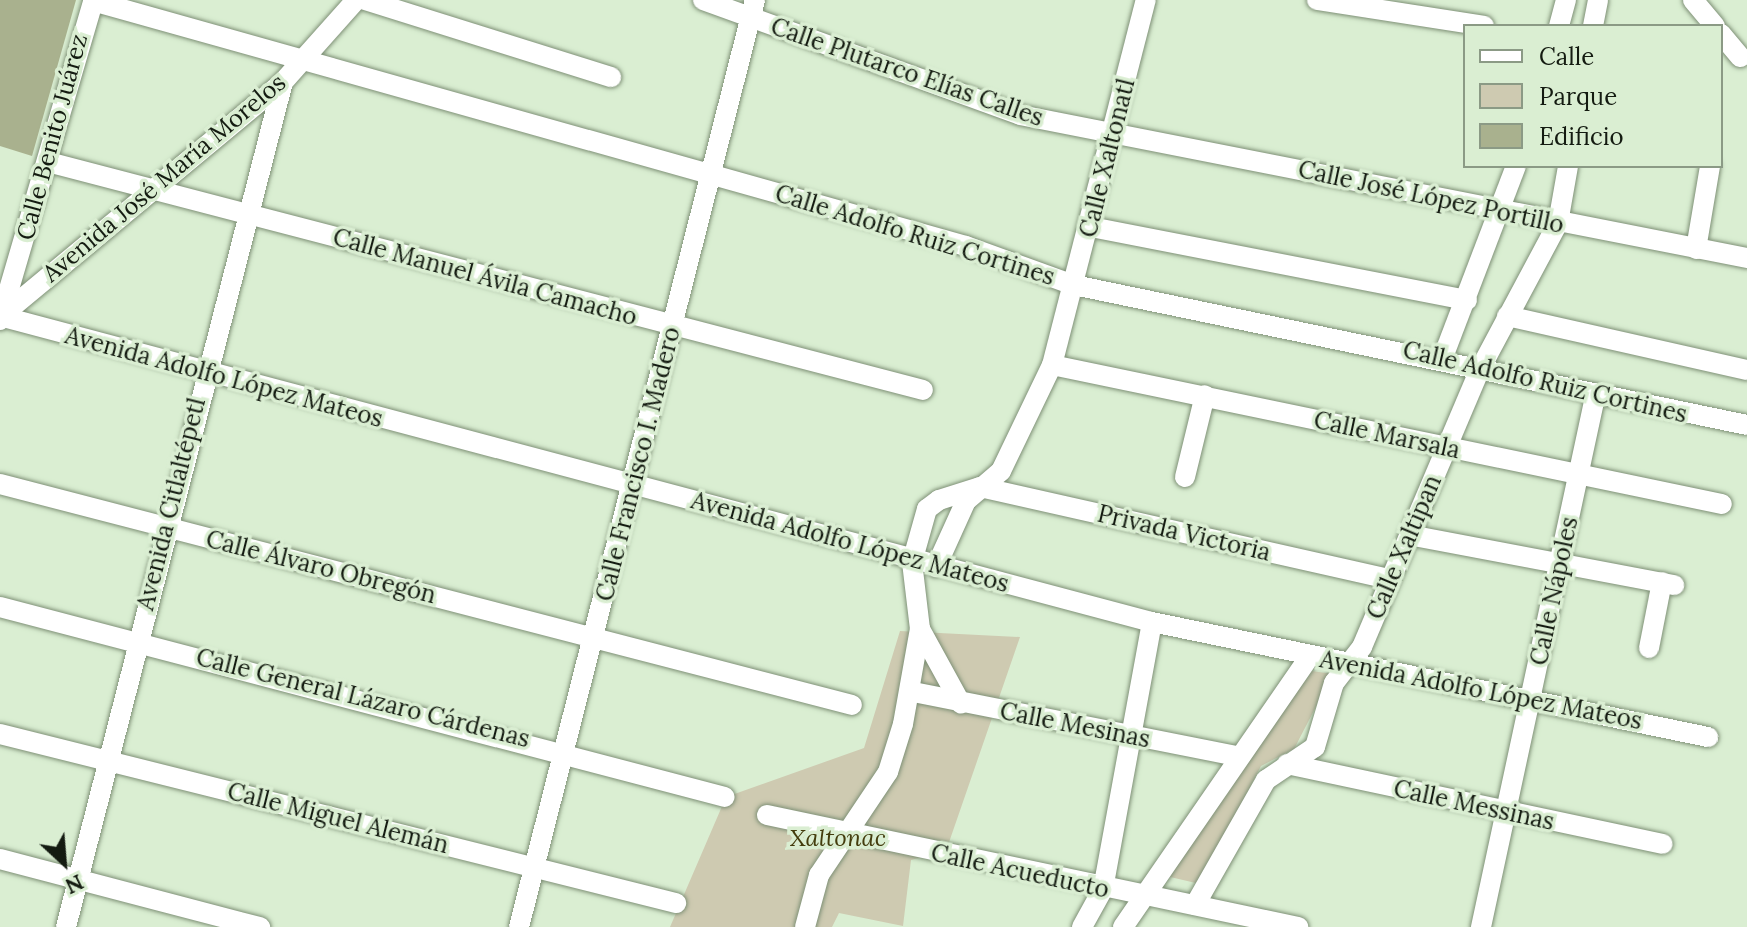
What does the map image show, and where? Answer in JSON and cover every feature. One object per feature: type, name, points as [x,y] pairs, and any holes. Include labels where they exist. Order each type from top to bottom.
[{"type":"street","name":"Avenida José María Morelos","points":[[0,318],[150,187],[283,82],[302,57],[356,0]]},
{"type":"street","points":[[365,0],[611,77]]},
{"type":"street","name":"Calle Plutarco Elías Calles","points":[[703,0],[753,9],[1020,115],[1114,134]]},
{"type":"street","name":"Calle Xaltonatl","points":[[936,567],[953,520],[980,487],[1001,471],[1052,365],[1091,227],[1146,0]]},
{"type":"street","points":[[1317,0],[1471,24]]},
{"type":"street","points":[[1560,24],[1566,0]]},
{"type":"street","points":[[1593,24],[1598,0]]},
{"type":"street","points":[[1693,0],[1713,24]]},
{"type":"street","name":"Calle Adolfo Ruiz Cortines","points":[[93,1],[302,57],[966,246],[1074,285],[1443,357],[1479,371],[1595,397],[1747,425]]},
{"type":"street","name":"Calle Benito Juárez","points":[[0,318],[93,1]]},
{"type":"street","name":"Calle Francisco I. Madero","points":[[519,927],[753,9]]},
{"type":"street","points":[[1723,36],[1740,57]]},
{"type":"street","name":"Avenida Citlaltépetl","points":[[66,927],[165,527],[283,82]]},
{"type":"street","name":"Calle José López Portillo","points":[[1114,134],[1747,258]]},
{"type":"street","name":"Calle Manuel Ávila Camacho","points":[[48,162],[671,327],[923,390]]},
{"type":"street","points":[[1443,357],[1515,168]]},
{"type":"street","name":"Calle Xaltipan","points":[[1195,905],[1256,794],[1286,764],[1315,747],[1334,683],[1349,662],[1389,579],[1479,371],[1558,223],[1568,168]]},
{"type":"street","points":[[1696,249],[1710,168]]},
{"type":"street","points":[[1091,227],[1467,300]]},
{"type":"street","points":[[1507,316],[1747,370]]},
{"type":"street","name":"Avenida Adolfo López Mateos","points":[[0,318],[205,374],[634,483],[912,562],[1152,622],[1310,656],[1531,696],[1708,737]]},
{"type":"street","name":"Calle Marsala","points":[[1052,365],[1722,504]]},
{"type":"street","points":[[1185,477],[1205,395]]},
{"type":"street","name":"Calle Nápoles","points":[[1481,927],[1595,397]]},
{"type":"street","name":"Calle Álvaro Obregón","points":[[0,484],[852,705]]},
{"type":"street","points":[[805,927],[819,875],[888,772],[913,692],[920,629],[912,562],[927,509],[980,487]]},
{"type":"street","name":"Privada Victoria","points":[[980,487],[1389,579]]},
{"type":"street","points":[[1409,535],[1668,584],[1649,648]]},
{"type":"street","name":"Calle General Lázaro Cárdenas","points":[[0,607],[565,750],[725,797]]},
{"type":"street","points":[[1082,927],[1103,889],[1152,622]]},
{"type":"street","points":[[920,629],[961,704]]},
{"type":"street","points":[[1123,927],[1237,756],[1310,656]]},
{"type":"street","name":"Calle Mesinas","points":[[913,692],[961,704],[1237,756]]},
{"type":"street","name":"Calle Miguel Alemán","points":[[0,734],[676,903]]},
{"type":"street","name":"Calle Messinas","points":[[1286,764],[1504,813],[1663,844]]},
{"type":"street","name":"Calle Acueducto","points":[[767,815],[1103,889],[1298,927]]},
{"type":"street","points":[[0,859],[78,879],[209,920],[260,927]]},
{"type":"green space","name":"Xaltonac","points":[[900,631],[1020,637],[946,851],[911,860],[903,926],[839,913],[832,927],[670,927],[726,797],[864,748]]},
{"type":"green space","points":[[1312,671],[1333,674],[1294,749],[1261,766],[1200,884],[1166,876]]},
{"type":"building","points":[[0,0],[76,0],[32,156],[0,146]]}]
